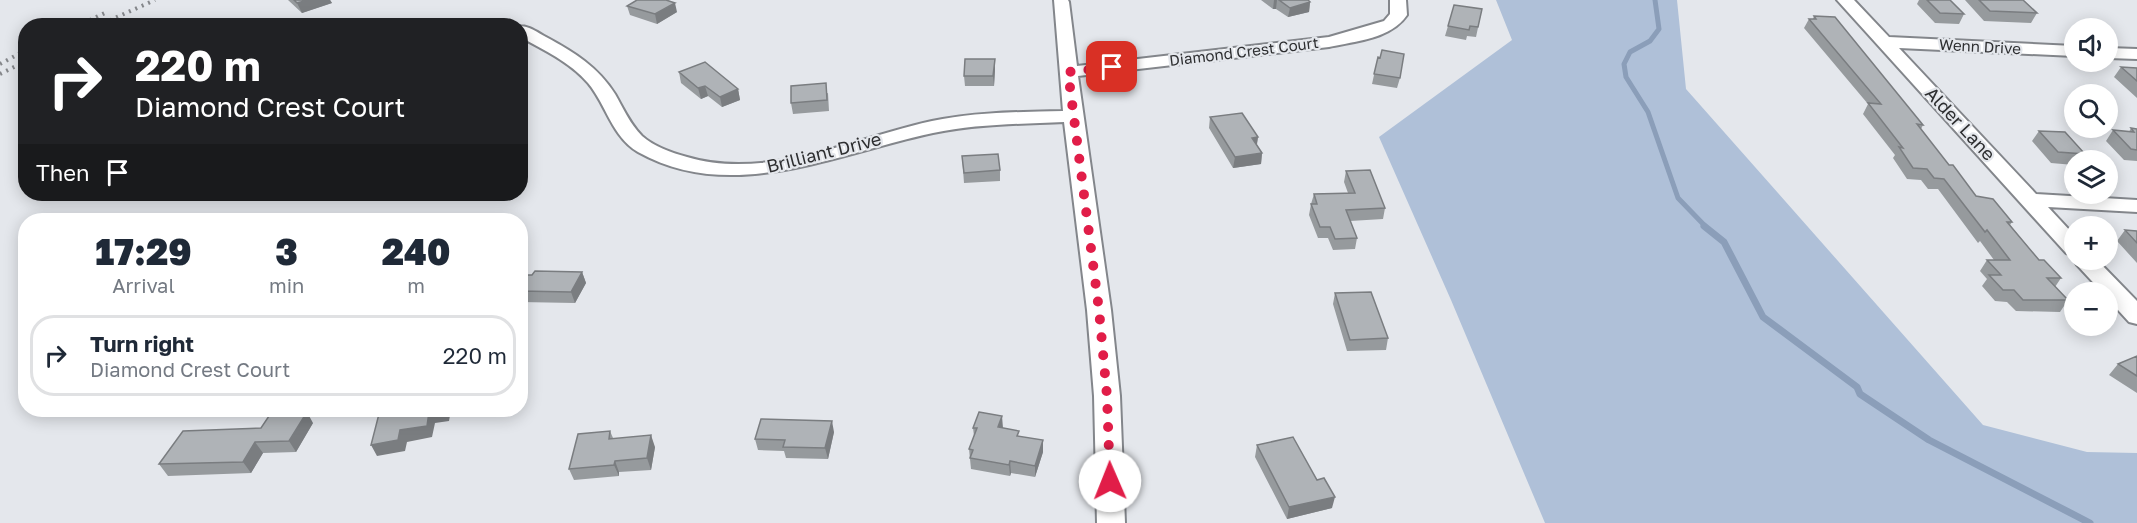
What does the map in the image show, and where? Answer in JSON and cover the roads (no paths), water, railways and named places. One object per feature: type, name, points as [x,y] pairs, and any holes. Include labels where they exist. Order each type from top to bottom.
[{"type":"street","name":"Diamond Crest Court","points":[[1068,72],[1290,47],[1365,34],[1390,25],[1399,15],[1398,0]]},
{"type":"street","name":"Alder Lane","points":[[1845,0],[2064,237]]},
{"type":"street","points":[[1060,2],[1106,375],[1111,523]]},
{"type":"street","name":"Brilliant Drive","points":[[528,34],[571,58],[591,74],[605,91],[626,131],[644,147],[668,158],[696,166],[731,170],[767,169],[807,161],[930,127],[965,120],[1073,116]]},
{"type":"street","name":"Wenn Drive","points":[[1885,42],[2064,51]]},
{"type":"street","points":[[2118,53],[2137,54]]},
{"type":"street","points":[[2030,200],[2137,206]]},
{"type":"street","points":[[2094,270],[2137,316]]},
{"type":"waterway","points":[[1655,0],[1659,29],[1650,41],[1630,52],[1624,64],[1626,77],[1648,112],[1678,198],[1706,227]]},
{"type":"waterway","points":[[1704,226],[1724,242],[1763,317],[1857,387],[1860,394],[1929,440],[2090,523]]},
{"type":"railway","points":[[115,18],[155,0]]},
{"type":"railway","points":[[94,18],[107,12]]},
{"type":"railway","points":[[0,64],[18,54]]},
{"type":"railway","points":[[0,74],[18,65]]}]
